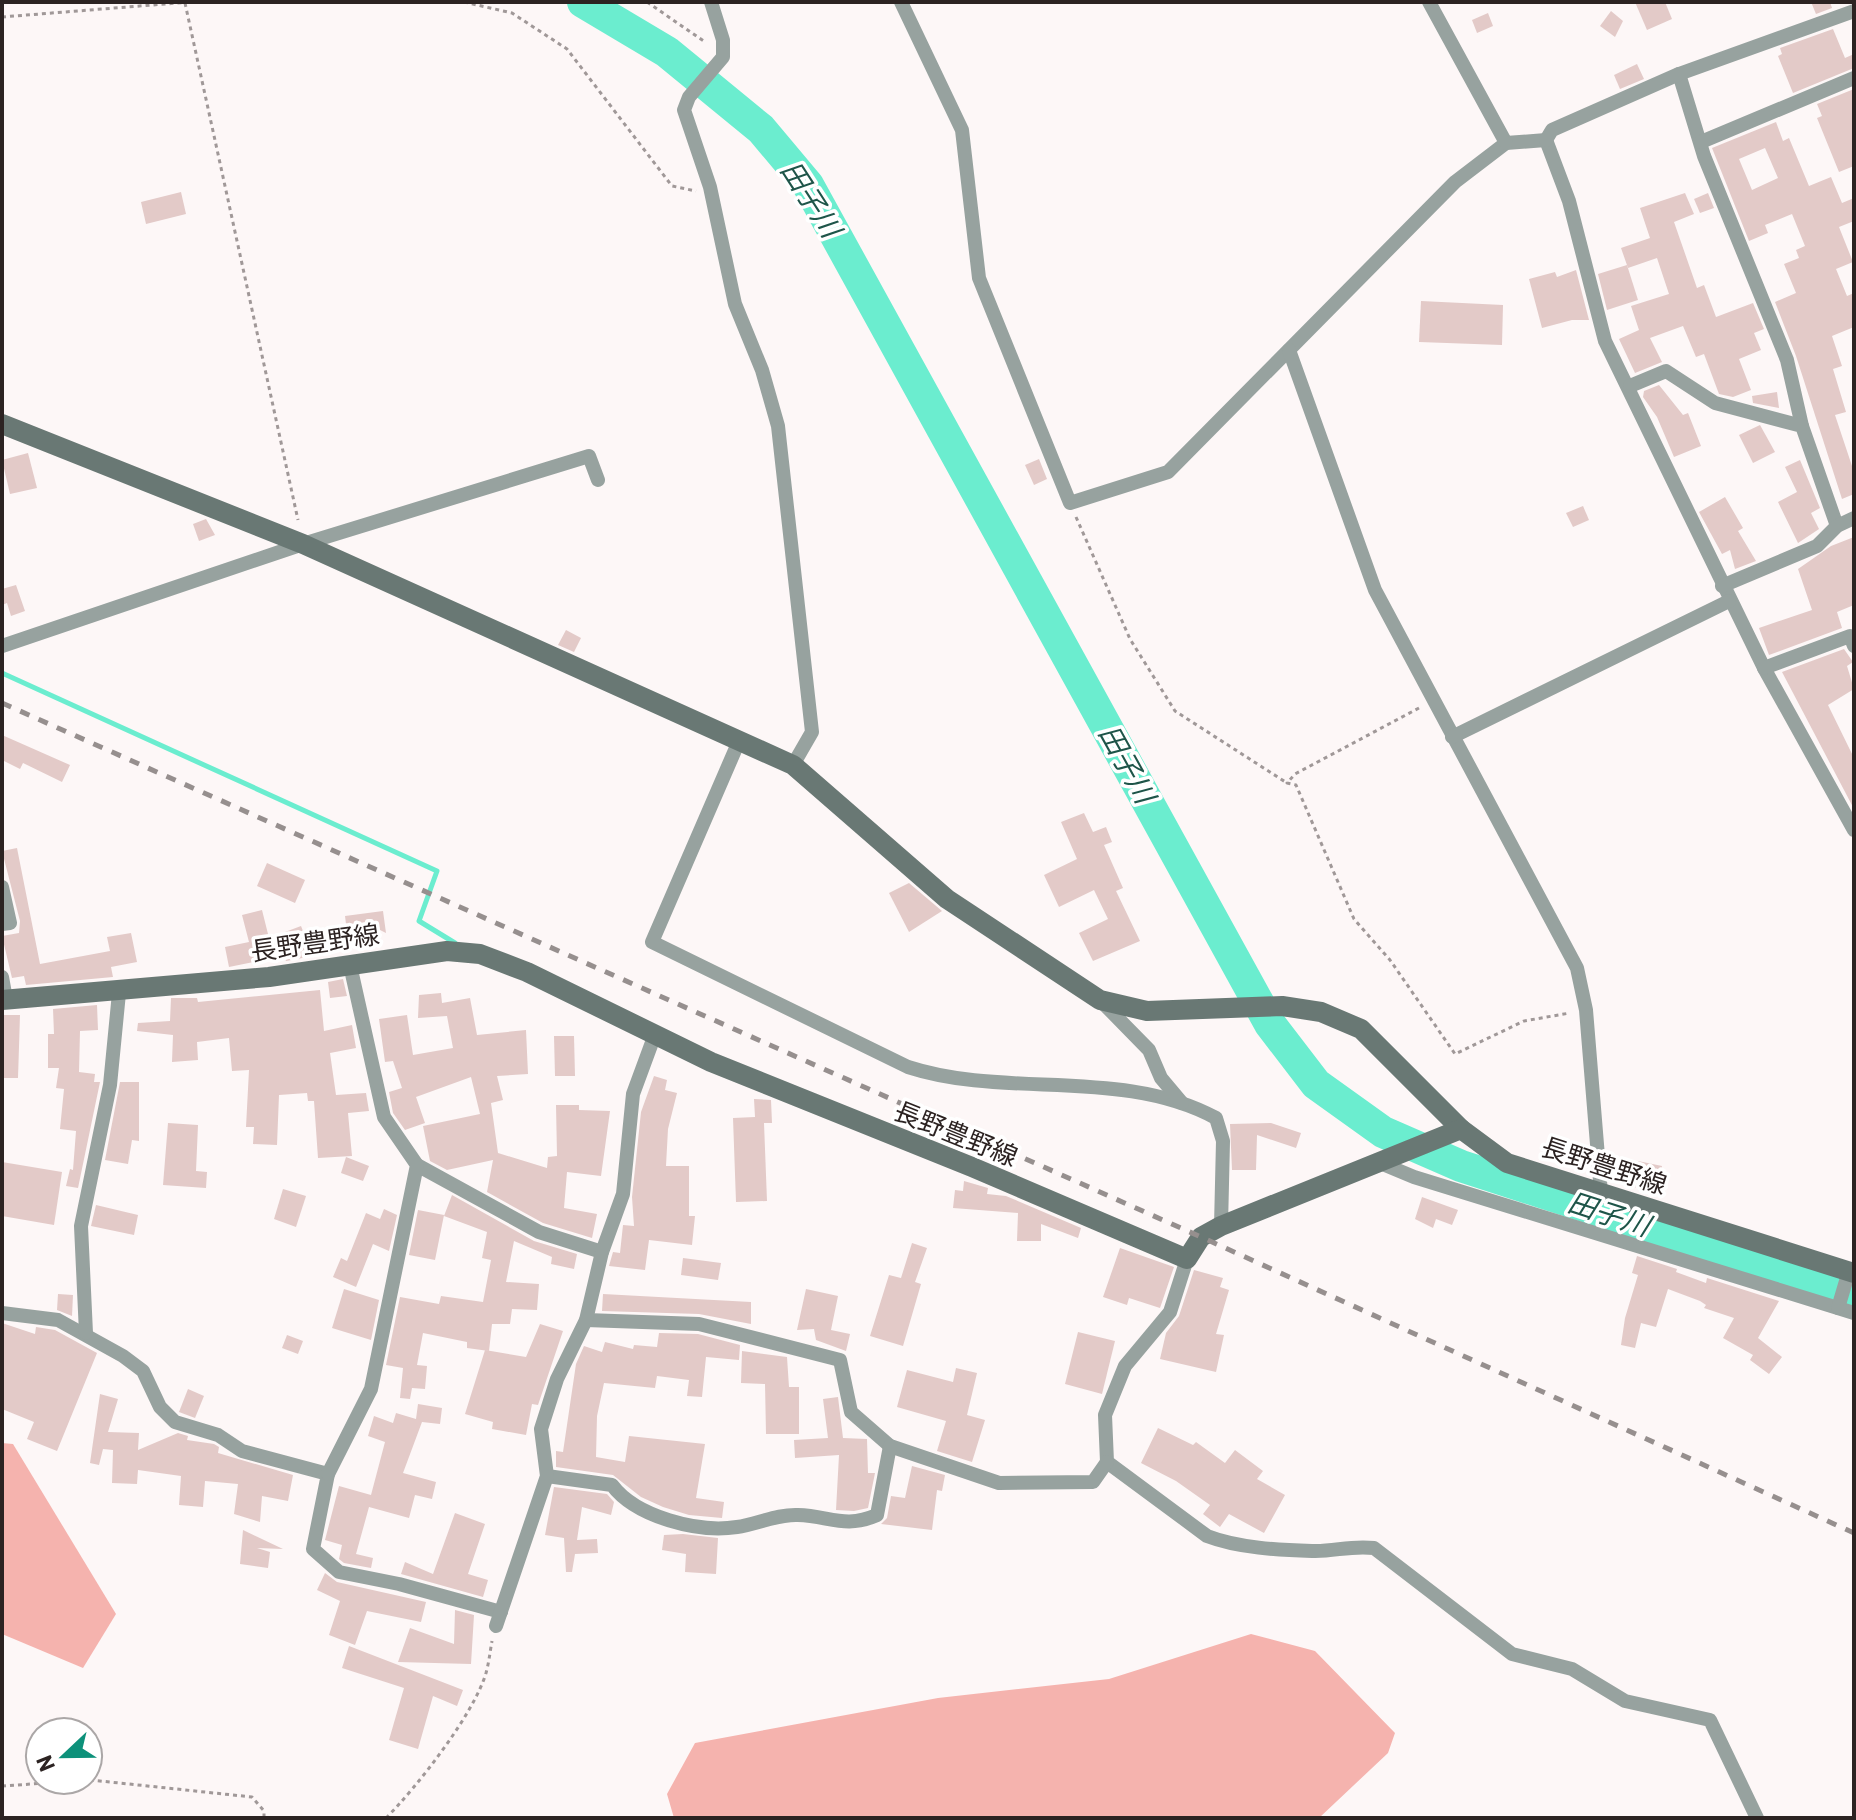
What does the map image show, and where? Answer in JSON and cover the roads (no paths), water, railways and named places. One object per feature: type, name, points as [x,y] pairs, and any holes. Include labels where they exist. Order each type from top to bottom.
[{"type":"main road","points":[[2,424],[303,544],[793,765],[947,899],[1100,1000]]},
{"type":"main road","name":"長野豊野線","points":[[4,1000],[119,993],[447,951],[480,954],[527,972],[654,1037],[1187,1259]]},
{"type":"main road","name":"長野豊野線","points":[[1100,1000],[1147,1011],[1282,1006],[1321,1012],[1361,1029],[1461,1129],[1507,1163],[1851,1273]]},
{"type":"main road","points":[[1187,1259],[1201,1237],[1221,1226],[1461,1129]]},
{"type":"street","points":[[711,2],[723,40],[723,57],[689,97],[684,110],[710,187],[735,304],[762,370],[778,426],[812,732],[793,765]]},
{"type":"street","points":[[901,2],[962,130],[979,278],[1070,503],[1168,472],[1455,182],[1506,143],[1546,140]]},
{"type":"street","points":[[1429,2],[1506,143]]},
{"type":"street","points":[[1546,140],[1552,130],[1679,74],[1854,11]]},
{"type":"street","points":[[1679,74],[1701,142],[1787,360],[1802,426],[1837,526]]},
{"type":"street","points":[[1701,142],[1854,78]]},
{"type":"street","points":[[1546,140],[1569,201],[1605,341],[1630,386],[1729,601],[1854,830]]},
{"type":"street","points":[[1289,350],[1375,590],[1577,968],[1586,1010],[1601,1193]]},
{"type":"street","points":[[1630,386],[1666,371],[1715,403],[1802,426]]},
{"type":"street","points":[[2,646],[303,544],[589,456],[598,480]]},
{"type":"street","points":[[1722,586],[1817,546],[1837,526],[1854,518]]},
{"type":"street","points":[[1452,737],[1729,601]]},
{"type":"street","points":[[1764,668],[1850,636],[1854,646]]},
{"type":"street","points":[[739,741],[652,942],[908,1067],[938,1077],[1048,1082],[1182,1103],[1216,1118],[1223,1141],[1221,1226]]},
{"type":"street","points":[[2,887],[10,923],[2,924]]},
{"type":"street","points":[[350,965],[384,1117],[417,1165],[539,1232],[602,1252]]},
{"type":"street","points":[[2,977],[4,1000]]},
{"type":"street","points":[[86,1333],[81,1226],[110,1085],[119,993]]},
{"type":"street","points":[[1100,1000],[1149,1050],[1161,1078],[1182,1103]]},
{"type":"street","points":[[417,1165],[371,1389],[328,1474],[313,1549],[339,1572],[399,1584],[498,1619],[547,1476],[541,1429],[557,1379],[586,1320],[602,1252],[623,1194],[633,1094],[654,1037]]},
{"type":"street","points":[[1384,1160],[1414,1177],[1839,1305],[1854,1313]]},
{"type":"street","points":[[586,1320],[699,1324],[840,1360],[851,1412],[890,1446],[999,1483],[1093,1482],[1107,1462],[1105,1415],[1125,1366],[1170,1312],[1187,1259]]},
{"type":"street","points":[[1839,1305],[1851,1273]]},
{"type":"street","points":[[2,1313],[58,1320],[86,1333],[143,1371],[160,1407],[175,1422],[218,1435],[242,1451],[328,1474]]},
{"type":"street","points":[[547,1476],[612,1485],[623,1499],[663,1520],[733,1528],[796,1515],[856,1524],[877,1515],[890,1446]]},
{"type":"street","points":[[1107,1462],[1207,1536],[1226,1543],[1313,1551],[1350,1545],[1374,1548],[1512,1654],[1572,1669],[1625,1701],[1710,1720],[1757,1818]]},
{"type":"waterway","name":"田子川","points":[[583,2],[667,52],[761,129],[808,185],[1270,1024],[1316,1084],[1383,1132],[1461,1166],[1854,1294]]},
{"type":"waterway","points":[[2,673],[437,871],[419,921],[455,943]]},
{"type":"railway","points":[[2,703],[1201,1237],[1854,1533]]}]
